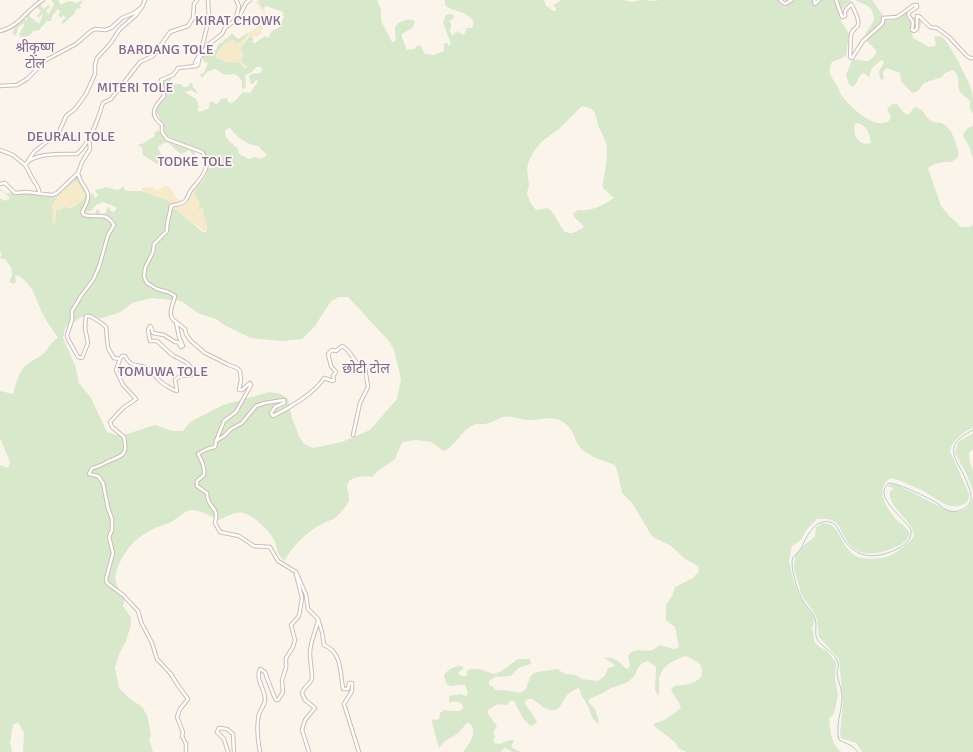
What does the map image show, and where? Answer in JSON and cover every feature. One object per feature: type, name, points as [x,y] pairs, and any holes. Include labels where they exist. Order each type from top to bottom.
[{"type":"street","points":[[0,32],[15,25],[35,5],[43,0]]},
{"type":"street","points":[[25,165],[34,152],[59,132],[66,116],[75,109],[86,94],[94,74],[97,58],[110,44],[120,29],[136,15],[145,0]]},
{"type":"street","points":[[28,161],[47,154],[77,154],[81,151],[89,138],[103,103],[111,99],[140,62],[153,56],[170,32],[188,26],[192,18],[194,4],[197,0]]},
{"type":"street","points":[[196,66],[195,63],[201,51],[209,19],[208,0]]},
{"type":"street","points":[[236,0],[238,6],[236,19]]},
{"type":"street","points":[[196,66],[198,65],[199,59],[208,45],[222,34],[225,28],[240,15],[246,3],[250,0]]},
{"type":"street","points":[[780,0],[785,4],[792,0]]},
{"type":"street","points":[[814,0],[815,4],[819,0]]},
{"type":"street","points":[[836,0],[842,17],[845,16],[845,11],[851,4],[858,22],[858,26],[852,31],[849,45],[851,48],[850,57],[852,58],[863,41],[881,25],[883,18],[897,17],[914,4],[917,5],[917,7],[908,15],[913,22],[912,30],[914,31],[917,29],[916,16],[920,17],[930,27],[939,30],[953,41],[967,56],[973,58]]},
{"type":"street","points":[[0,86],[17,85],[27,79],[46,60],[76,44],[91,31],[95,29],[105,30],[111,28],[122,18],[134,13],[142,6]]},
{"type":"street","points":[[196,66],[178,68],[173,75],[161,80],[164,96],[157,103],[154,112],[156,119],[162,124],[162,132],[167,139],[202,152],[207,162],[205,173],[191,190],[183,203],[171,206],[167,222],[167,231],[155,243],[152,255],[144,273],[144,279],[157,289],[175,296],[170,312],[172,319],[185,330],[186,334],[191,340],[205,353],[218,361],[237,368],[240,371],[241,380],[239,390],[242,390],[250,383],[251,385],[236,412],[224,421],[215,447],[198,454],[205,469],[204,475],[197,481],[197,486],[207,493],[207,501],[216,512],[217,515],[215,524],[220,532],[239,536],[254,546],[270,546],[278,561],[296,572],[306,596],[308,609],[318,620],[324,645],[338,656],[343,689],[348,689],[349,683],[352,683],[352,690],[344,704],[359,752]]},
{"type":"street","points":[[0,184],[6,183],[15,193],[26,192],[52,195],[57,193],[78,173],[82,162],[90,150],[89,138]]},
{"type":"street","points":[[0,150],[13,155],[25,165],[37,182],[40,194]]},
{"type":"street","points":[[78,173],[88,190],[89,195],[86,206],[82,212],[84,215],[89,217],[96,215],[106,216],[114,225],[108,235],[99,267],[93,280],[72,311],[72,320],[67,335],[75,354],[82,358],[88,343],[85,328],[86,316],[90,316],[106,327],[108,348],[114,358],[120,359]]},
{"type":"street","points":[[176,322],[179,337],[183,346],[181,347],[178,342],[175,342],[164,335],[153,334],[150,326],[148,330],[150,341],[157,341],[174,356],[185,360],[192,370],[192,376],[180,376],[175,380],[177,391],[159,381],[148,368],[132,365],[124,356],[122,356],[116,370],[123,385],[136,399],[123,408],[110,422],[112,427],[124,437],[125,451],[120,457],[99,467],[92,468],[89,474],[98,476],[103,483],[108,508],[112,519],[112,530],[109,538],[114,553],[106,580],[107,584],[122,595],[138,611],[141,622],[152,643],[156,659],[171,674],[189,700],[180,709],[177,717],[183,732],[182,736],[186,744],[186,752]]},
{"type":"street","points":[[216,441],[231,429],[242,424],[256,406],[284,400],[284,403],[275,407],[271,413],[273,416],[288,410],[308,395],[324,378],[333,381],[332,376],[336,372],[332,366],[328,354],[332,350],[336,351],[342,346],[345,347],[355,362],[365,368],[368,387],[360,403],[353,435]]},
{"type":"street","points":[[260,752],[258,718],[265,700],[259,678],[259,672],[260,669],[265,672],[274,696],[276,700],[278,700],[283,692],[282,680],[286,668],[286,658],[293,647],[295,640],[291,625],[298,616],[302,598],[296,572]]},
{"type":"street","points":[[309,752],[302,730],[305,720],[315,708],[305,700],[302,693],[304,688],[311,682],[312,678],[310,655],[311,644],[318,620]]},
{"type":"street","points":[[228,752],[224,739],[217,732],[219,728],[227,729],[233,734],[234,752]]},
{"type":"green space","points":[[51,0],[59,0],[59,3],[62,4],[69,1],[76,3],[83,0],[80,6],[81,8],[76,9],[75,13],[62,25],[62,21],[66,18],[63,15],[61,18],[58,15],[60,13],[58,9],[52,16],[51,21],[47,21],[39,30],[33,31],[29,36],[21,37],[19,35],[24,23],[18,27],[16,36],[12,33],[15,26],[23,18],[27,20],[27,17],[25,16],[30,12],[31,13],[29,16],[39,24],[43,15],[38,18],[37,16],[41,11],[37,7],[34,7],[40,3],[43,9],[49,5],[50,7],[46,11],[49,14],[54,4]]},
{"type":"green space","points":[[258,0],[377,0],[381,9],[382,23],[392,42],[395,42],[396,38],[396,26],[405,20],[413,20],[415,22],[412,28],[402,34],[402,39],[406,46],[406,50],[414,49],[420,45],[425,54],[433,55],[444,51],[444,43],[447,43],[449,46],[451,44],[443,22],[446,15],[451,14],[454,16],[453,19],[449,21],[451,24],[450,31],[452,36],[457,31],[464,35],[467,28],[472,28],[474,22],[467,15],[445,5],[445,0],[544,0],[546,6],[554,11],[557,10],[553,5],[560,0],[624,0],[632,2],[640,0],[777,0],[785,8],[786,0],[851,0],[839,12],[841,21],[849,34],[846,56],[832,62],[830,66],[831,75],[842,96],[857,112],[871,121],[878,123],[884,123],[890,120],[891,117],[887,109],[892,104],[897,104],[904,113],[908,115],[915,107],[918,108],[931,121],[942,123],[950,130],[958,151],[959,155],[955,160],[951,162],[941,162],[928,168],[941,206],[961,227],[969,227],[973,225],[973,428],[966,431],[959,437],[951,447],[950,451],[969,494],[968,500],[965,503],[958,506],[947,505],[924,491],[891,478],[883,487],[882,493],[889,510],[910,534],[907,540],[902,544],[878,553],[871,554],[860,552],[849,544],[835,522],[829,519],[817,519],[807,529],[801,540],[792,546],[789,560],[793,579],[799,596],[814,617],[812,629],[814,641],[818,646],[827,651],[836,662],[835,679],[838,695],[834,714],[829,718],[833,741],[841,752],[687,752],[678,748],[676,743],[653,725],[661,722],[681,708],[671,690],[674,686],[692,683],[699,679],[701,675],[702,670],[698,662],[686,656],[668,664],[662,671],[659,680],[658,696],[655,689],[656,667],[648,661],[642,663],[635,675],[628,682],[611,688],[589,699],[589,703],[595,709],[599,721],[598,724],[592,718],[587,704],[578,688],[567,695],[560,707],[555,710],[547,709],[536,701],[528,699],[525,704],[537,721],[531,726],[524,720],[514,701],[510,701],[507,705],[498,704],[488,710],[488,714],[497,726],[493,733],[495,737],[493,740],[495,743],[500,744],[508,740],[513,740],[514,741],[511,746],[521,752],[513,752],[505,748],[501,752],[463,752],[470,742],[473,734],[472,727],[469,723],[467,723],[457,734],[445,741],[439,748],[431,719],[439,719],[440,713],[445,710],[460,711],[463,708],[462,705],[459,702],[449,703],[449,696],[460,694],[466,696],[468,693],[465,685],[461,684],[449,686],[445,681],[444,675],[454,667],[461,666],[464,668],[458,673],[463,676],[467,675],[467,671],[470,669],[479,669],[494,674],[500,672],[518,659],[530,659],[531,664],[518,668],[511,676],[495,677],[489,681],[489,684],[496,690],[520,693],[526,689],[530,677],[534,673],[557,669],[565,674],[576,675],[582,679],[598,681],[605,676],[608,668],[615,665],[604,658],[613,659],[628,669],[630,665],[628,656],[633,651],[649,651],[660,645],[674,649],[679,647],[675,627],[666,620],[666,605],[672,596],[675,587],[693,578],[699,571],[698,566],[685,559],[671,546],[651,535],[633,504],[622,493],[615,465],[591,456],[583,450],[567,425],[552,418],[529,420],[503,417],[484,424],[473,425],[444,451],[431,442],[416,440],[403,442],[395,459],[372,477],[356,477],[350,481],[347,488],[349,500],[344,509],[332,520],[317,527],[306,535],[295,545],[285,561],[279,555],[273,538],[266,529],[257,520],[243,513],[234,514],[219,520],[207,514],[190,510],[172,522],[155,528],[143,535],[134,542],[127,551],[120,562],[115,577],[117,585],[125,599],[123,606],[131,618],[131,625],[115,668],[119,688],[129,698],[142,707],[147,715],[151,734],[149,739],[153,752],[23,752],[24,733],[18,722],[13,725],[10,742],[12,752],[0,752],[0,465],[8,468],[10,462],[0,438],[0,391],[13,394],[18,376],[23,368],[45,352],[58,338],[46,320],[29,285],[18,275],[15,276],[16,281],[14,284],[9,282],[12,275],[11,267],[5,259],[1,259],[0,257],[2,254],[0,252],[0,198],[5,201],[10,198],[3,191],[0,191],[0,189],[8,194],[13,191],[16,194],[29,194],[48,197],[53,196],[62,190],[50,209],[53,209],[55,221],[56,210],[64,206],[68,208],[74,207],[84,199],[62,193],[76,177],[79,179],[88,196],[93,193],[95,198],[98,195],[95,191],[97,189],[105,187],[118,190],[124,186],[124,189],[127,191],[142,191],[169,201],[170,203],[167,217],[171,213],[172,208],[178,210],[204,233],[207,228],[202,207],[196,212],[199,204],[194,191],[206,176],[207,169],[218,165],[219,162],[212,160],[208,162],[204,152],[167,137],[163,132],[164,126],[156,112],[157,104],[165,94],[162,82],[171,77],[171,81],[175,84],[181,84],[183,87],[187,87],[190,83],[192,83],[193,87],[198,93],[195,93],[192,90],[185,92],[196,99],[199,107],[197,110],[199,112],[208,109],[210,106],[209,103],[211,102],[217,104],[221,99],[227,98],[228,102],[231,103],[235,101],[243,92],[250,93],[258,81],[256,80],[253,84],[251,84],[249,76],[251,74],[261,73],[261,67],[256,67],[252,72],[245,75],[246,87],[243,89],[242,81],[234,74],[225,75],[215,69],[207,72],[202,78],[200,74],[204,73],[208,63],[203,61],[203,58],[201,57],[209,46],[216,51],[218,44],[222,43],[232,33],[238,39],[249,32],[241,42],[237,43],[233,40],[225,44],[216,56],[218,59],[222,59],[225,62],[239,62],[245,69],[247,67],[241,61],[243,54],[240,49],[250,36],[253,37],[253,43],[265,36],[268,38],[272,31],[278,28],[284,17],[283,12],[266,6],[263,9]],"holes":[[[582,106],[590,108],[594,112],[607,148],[603,188],[614,198],[597,207],[588,210],[578,210],[573,214],[584,227],[576,232],[570,233],[565,232],[553,212],[548,208],[538,210],[535,209],[530,202],[527,193],[529,185],[527,170],[528,163],[534,151],[542,141],[559,129]],[[855,123],[859,123],[865,127],[870,136],[871,143],[864,144],[861,142],[855,135]],[[229,127],[239,138],[252,145],[258,146],[267,155],[261,159],[255,157],[249,159],[239,154],[238,149],[228,139],[225,131]],[[103,202],[116,207],[116,210],[113,212],[110,211],[110,208],[108,207],[105,214],[100,214],[99,210],[96,210],[96,214],[86,215],[87,211],[91,211],[96,205]],[[339,297],[348,297],[389,341],[394,350],[401,379],[397,399],[370,430],[342,442],[313,448],[304,444],[299,436],[292,418],[288,399],[281,394],[269,392],[223,405],[190,422],[183,431],[173,431],[155,425],[127,434],[117,435],[107,432],[91,398],[79,383],[75,365],[63,338],[65,328],[82,317],[102,318],[121,312],[132,303],[151,298],[181,301],[198,313],[216,319],[224,325],[251,338],[282,341],[302,339],[315,326],[331,301]]]},
{"type":"green space","points":[[855,0],[872,0],[887,21],[898,17],[915,6],[917,8],[910,14],[913,17],[920,18],[922,21],[919,29],[912,33],[913,38],[929,47],[935,46],[936,44],[934,37],[937,36],[943,38],[959,63],[972,91],[973,113],[970,110],[970,101],[960,92],[958,77],[953,70],[945,73],[942,77],[924,83],[918,91],[912,93],[901,81],[900,73],[887,68],[883,72],[884,78],[882,80],[880,79],[879,71],[884,63],[881,60],[872,68],[869,77],[863,73],[853,87],[849,84],[846,75],[852,60],[856,59],[869,61],[876,54],[876,50],[867,41],[865,35],[874,20],[872,11],[868,6]]},
{"type":"green space","points":[[973,126],[973,158],[969,146],[963,136],[966,130]]},
{"type":"green space","points":[[158,130],[164,137],[195,150],[195,154],[193,155],[189,150],[182,154],[178,152],[171,144],[166,142],[158,147],[163,161],[157,164],[143,155],[142,148],[138,144],[142,144],[155,136],[154,134]]},
{"type":"green space","points":[[973,433],[973,449],[969,453],[970,463],[973,470],[973,491],[967,475],[955,453],[958,442]]},
{"type":"green space","points":[[890,484],[897,485],[947,510],[956,512],[966,509],[973,498],[973,752],[862,752],[856,743],[841,738],[840,734],[843,702],[839,659],[819,637],[817,619],[802,596],[794,569],[795,556],[804,545],[815,537],[816,527],[823,523],[832,525],[850,552],[861,558],[884,558],[890,556],[910,542],[914,536],[913,530],[892,503],[890,491],[894,489],[887,487]]},
{"type":"sand","points":[[258,1],[265,12],[265,18],[261,34],[257,37],[249,36],[240,49],[243,54],[241,61],[247,66],[247,68],[240,63],[233,63],[231,61],[226,62],[217,58],[217,54],[226,43],[232,40],[240,43],[250,32],[262,24],[264,18],[263,12],[255,2]]},
{"type":"sand","points":[[205,169],[207,169],[206,176],[193,193],[200,203],[196,212],[202,207],[203,208],[207,233],[183,216],[178,210],[172,208],[170,216],[167,219],[170,201],[142,191],[142,188],[153,187],[154,190],[159,190],[164,186],[167,186],[170,187],[177,199],[184,201],[200,179]]},
{"type":"sand","points":[[77,181],[85,193],[85,197],[70,209],[64,206],[62,210],[56,210],[55,221],[58,223],[52,223],[53,209],[50,209],[61,192],[63,193],[73,182]]},
{"type":"waterway","points":[[858,752],[852,746],[839,740],[838,724],[842,697],[837,673],[837,660],[817,639],[816,622],[814,616],[801,597],[793,573],[793,557],[800,550],[814,526],[821,522],[830,522],[834,524],[849,545],[855,551],[862,554],[869,556],[885,554],[901,547],[910,538],[911,530],[887,501],[884,494],[885,488],[889,483],[899,485],[921,494],[948,510],[956,511],[966,508],[970,503],[971,495],[969,487],[956,461],[954,448],[962,436],[973,430]]},
{"type":"district","name":"KIRAT CHOWK","points":[[238,21]]},
{"type":"district","name":"BARDANG TOLE","points":[[166,50]]},
{"type":"district","name":"श्रीकृष्ण टोल","points":[[35,56]]},
{"type":"district","name":"MITERI TOLE","points":[[135,88]]},
{"type":"district","name":"DEURALI TOLE","points":[[71,137]]},
{"type":"district","name":"TODKE TOLE","points":[[195,162]]},
{"type":"district","name":"छोटी टोल","points":[[366,369]]},
{"type":"district","name":"TOMUWA TOLE","points":[[163,372]]}]
